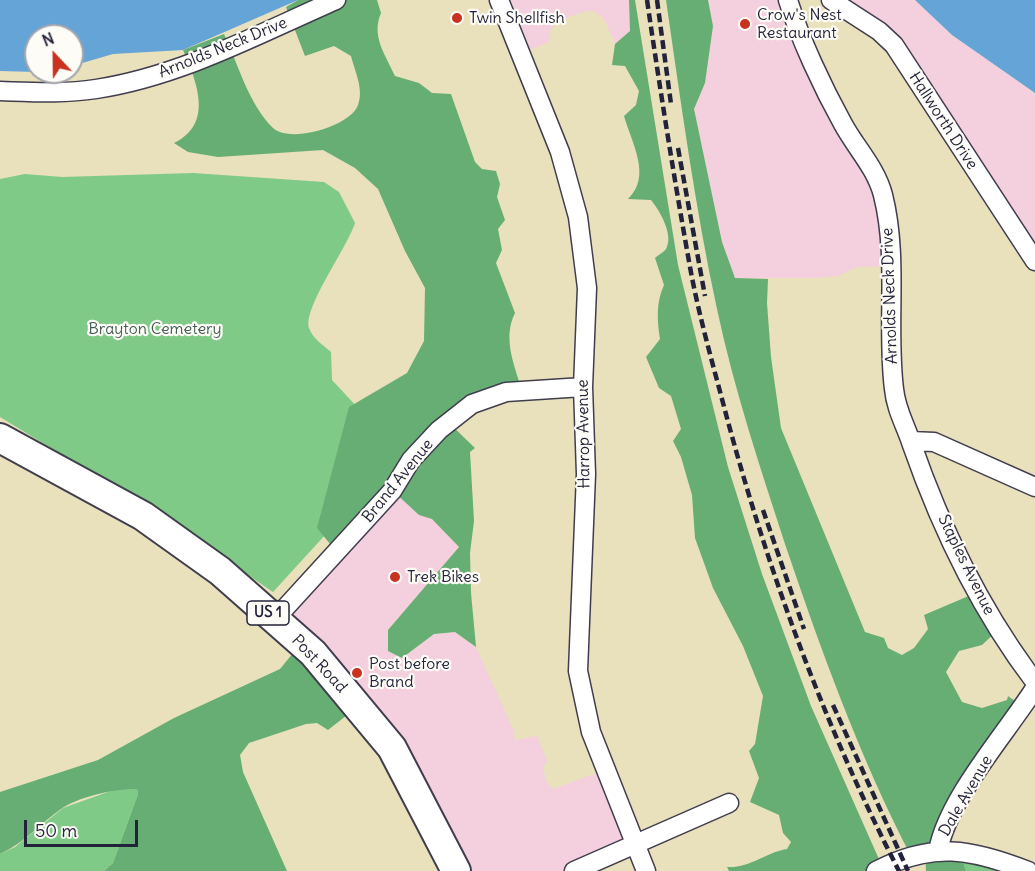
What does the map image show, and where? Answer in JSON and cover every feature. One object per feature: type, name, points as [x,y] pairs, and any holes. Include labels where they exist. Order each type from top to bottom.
[{"type":"main road","name":"Post Road","points":[[0,438],[143,516],[220,571],[313,653],[392,748],[456,871]]},
{"type":"street","name":"Arnolds Neck Drive","points":[[0,92],[71,92],[114,86],[185,66],[336,0]]},
{"type":"street","name":"Harrop Avenue","points":[[499,0],[560,152],[578,217],[587,288],[583,387],[586,474],[578,670],[591,732],[646,871]]},
{"type":"street","name":"Arnolds Neck Drive","points":[[788,0],[830,100],[881,188],[890,244],[893,387],[903,427],[911,441]]},
{"type":"street","name":"Hallworth Drive","points":[[831,0],[879,31],[894,45],[1035,261]]},
{"type":"street","name":"Brand Avenue","points":[[275,619],[392,491],[411,460],[432,437],[472,404],[506,392],[583,387]]},
{"type":"street","points":[[911,441],[934,442],[1035,487]]},
{"type":"street","name":"Staples Avenue","points":[[911,441],[928,488],[974,586],[996,625],[1035,682]]},
{"type":"street","name":"Dale Avenue","points":[[876,871],[916,854],[938,851],[942,832],[964,792],[1035,688]]},
{"type":"street","points":[[574,871],[636,846],[729,803]]},
{"type":"street","points":[[938,851],[970,852],[1028,871]]},
{"type":"shaded area","points":[[502,0],[629,0],[630,31],[615,44],[604,19],[594,11],[586,11],[557,21],[549,32],[549,42],[522,53]]},
{"type":"shaded area","points":[[708,0],[790,0],[876,174],[889,266],[857,267],[838,276],[817,278],[735,278],[722,242],[694,109],[705,83],[713,26]]},
{"type":"shaded area","points":[[843,0],[915,0],[952,35],[1035,93],[1035,259],[883,27]]},
{"type":"shaded area","points":[[393,491],[419,515],[432,519],[459,547],[388,630],[402,658],[434,634],[455,632],[476,647],[513,729],[515,740],[537,736],[547,761],[543,767],[546,781],[553,789],[605,770],[636,846],[572,871],[457,871],[448,852],[279,613]]},
{"type":"green space","points":[[298,0],[377,0],[381,13],[378,21],[378,37],[395,76],[419,83],[432,93],[451,94],[475,162],[482,169],[496,171],[500,184],[497,197],[505,220],[498,229],[502,250],[496,263],[515,313],[511,322],[510,350],[521,387],[449,423],[475,448],[470,452],[474,521],[470,553],[476,647],[455,632],[434,634],[402,658],[388,651],[388,630],[459,547],[432,519],[419,515],[393,491],[335,550],[317,528],[349,407],[407,373],[424,341],[425,288],[405,251],[378,189],[355,168],[323,150],[218,157],[188,152],[174,143],[186,135],[194,125],[198,114],[197,88],[183,50],[224,34],[257,108],[273,128],[292,134],[306,133],[333,126],[353,113],[358,105],[360,93],[351,56],[334,46],[305,56],[286,7]]},
{"type":"green space","points":[[629,0],[635,0],[678,265],[728,467],[762,574],[811,706],[882,866],[887,871],[729,871],[727,867],[750,863],[787,849],[791,842],[783,833],[779,815],[750,802],[759,778],[749,751],[755,744],[763,696],[743,646],[713,588],[695,538],[692,495],[681,457],[673,441],[681,429],[671,396],[659,388],[646,357],[660,339],[658,311],[664,285],[655,258],[666,249],[668,237],[662,217],[651,200],[628,199],[639,180],[639,170],[638,159],[624,116],[636,105],[639,91],[625,66],[612,65],[615,44],[630,31]]},
{"type":"green space","points":[[666,0],[708,0],[713,26],[705,83],[694,109],[722,242],[735,278],[768,279],[767,303],[771,357],[781,428],[865,632],[884,638],[888,648],[902,655],[914,648],[928,629],[924,615],[978,592],[1000,628],[982,645],[959,651],[946,672],[962,702],[982,708],[1007,700],[1008,696],[1022,706],[939,840],[960,852],[966,871],[926,871],[925,854],[911,856],[874,780],[827,663],[799,584],[748,428],[724,339],[695,194]]},
{"type":"green space","name":"Brayton Cemetery","points":[[193,173],[324,182],[339,192],[355,223],[319,293],[309,319],[309,328],[316,339],[331,352],[332,380],[400,453],[273,592],[151,509],[0,417],[0,179],[25,174],[62,177]]},
{"type":"green space","points":[[302,642],[356,708],[328,730],[317,723],[306,724],[249,743],[240,755],[243,772],[287,871],[104,871],[113,863],[138,794],[137,789],[98,794],[68,805],[17,844],[0,854],[0,792],[98,760],[174,718],[280,669]]},
{"type":"green space","points":[[119,788],[137,789],[138,794],[113,863],[104,871],[0,871],[0,854],[15,847],[63,808]]},
{"type":"green space","points":[[960,852],[1028,871],[966,871]]},
{"type":"water","points":[[0,0],[298,0],[183,50],[113,54],[84,62],[84,24],[24,24],[24,72],[0,71]]},
{"type":"water","points":[[915,0],[1035,0],[1035,93],[952,35]]},
{"type":"railway","points":[[647,0],[694,286],[743,476],[780,592],[823,706],[872,817],[899,871]]},
{"type":"railway","points":[[657,0],[671,104]]},
{"type":"railway","points":[[678,148],[705,296]]},
{"type":"railway","points":[[763,510],[804,629]]},
{"type":"railway","points":[[833,705],[908,871]]},
{"type":"place","name":"Twin Shellfish","points":[[457,18]]},
{"type":"place","name":"Crow's Nest Restaurant","points":[[745,24]]},
{"type":"place","name":"Trek Bikes","points":[[395,577]]},
{"type":"place","name":"Post before Brand","points":[[357,673]]}]
